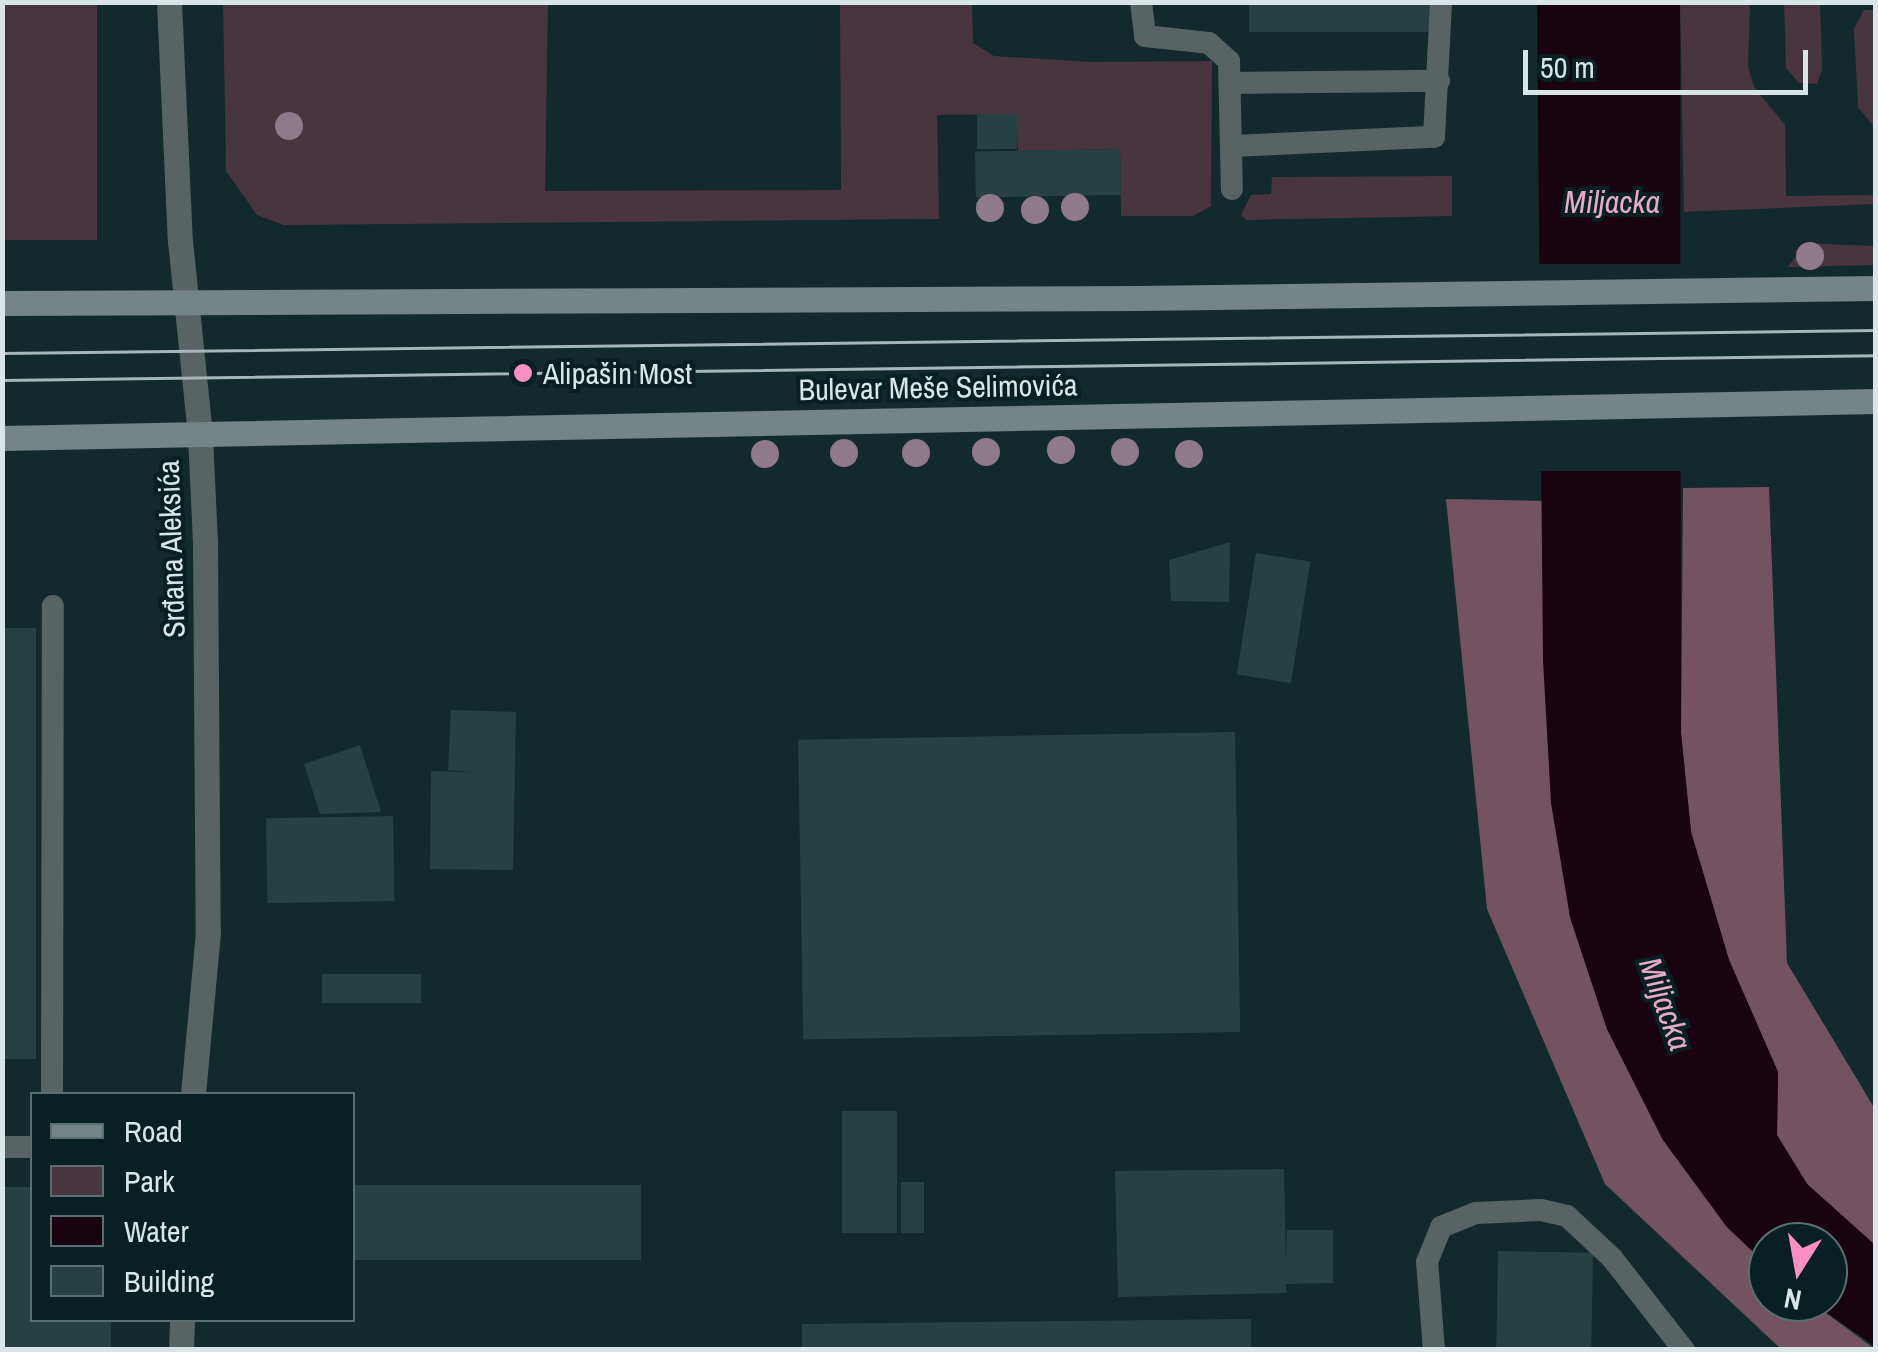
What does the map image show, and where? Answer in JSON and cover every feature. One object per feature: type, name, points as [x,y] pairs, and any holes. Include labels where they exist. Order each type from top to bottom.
[{"type":"main road","points":[[2,303],[1459,295],[1876,288]]},
{"type":"main road","name":"Bulevar Meše Selimovića","points":[[2,438],[1876,401]]},
{"type":"street","name":"Srđana Aleksića","points":[[170,2],[186,301],[200,436],[208,932],[192,1092]]},
{"type":"street","points":[[181,1350],[182,1322]]},
{"type":"lane","points":[[1140,2],[1145,36],[1217,47],[1229,62],[1232,189]]},
{"type":"lane","points":[[1232,146],[1434,138],[1440,2]]},
{"type":"lane","points":[[1232,82],[1439,81]]},
{"type":"lane","points":[[52,1092],[54,606]]},
{"type":"lane","points":[[2,1147],[30,1147]]},
{"type":"lane","points":[[1434,1350],[1426,1262],[1441,1228],[1476,1213],[1541,1210],[1567,1216],[1612,1258],[1684,1350]]},
{"type":"green space","points":[[2,3],[97,3],[97,240],[2,240]]},
{"type":"green space","points":[[223,3],[548,3],[545,191],[841,190],[840,3],[972,3],[973,43],[994,56],[1091,62],[1212,61],[1211,206],[1193,216],[1121,216],[1120,149],[1018,151],[1016,114],[937,115],[939,219],[283,225],[257,215],[226,171]]},
{"type":"green space","points":[[1680,3],[1750,3],[1748,66],[1754,87],[1785,125],[1786,196],[1875,195],[1875,204],[1684,212]]},
{"type":"green space","points":[[1784,3],[1820,3],[1822,69],[1817,84],[1799,83],[1786,68]]},
{"type":"green space","points":[[1864,10],[1875,10],[1875,128],[1858,107],[1854,29]]},
{"type":"green space","points":[[1452,176],[1452,216],[1247,220],[1241,215],[1251,195],[1271,194],[1272,177]]},
{"type":"green space","points":[[1805,243],[1875,246],[1875,265],[1788,267]]},
{"type":"shaded area","points":[[1769,487],[1787,963],[1875,1109],[1875,1245],[1807,1184],[1777,1135],[1778,1072],[1729,960],[1691,832],[1681,733],[1683,488]]},
{"type":"shaded area","points":[[1446,499],[1545,501],[1570,917],[1607,1029],[1663,1140],[1727,1227],[1748,1247],[1748,1318],[1605,1184],[1487,909]]},
{"type":"shaded area","points":[[1752,1322],[1838,1322],[1875,1349],[1781,1349]]},
{"type":"water","name":"Miljacka","points":[[1537,3],[1680,3],[1681,733],[1691,832],[1729,960],[1778,1072],[1777,1135],[1807,1184],[1875,1245],[1875,1346],[1840,1322],[1848,1322],[1848,1222],[1748,1222],[1748,1247],[1727,1227],[1663,1140],[1607,1029],[1570,917],[1551,803],[1543,661]]},
{"type":"pier","points":[[1536,264],[1689,264],[1689,471],[1536,471]]},
{"type":"building","points":[[1249,2],[1432,2],[1432,32],[1249,32]]},
{"type":"building","points":[[977,114],[1017,114],[1017,149],[977,149]]},
{"type":"building","points":[[1120,149],[1121,195],[976,198],[975,152]]},
{"type":"building","points":[[1230,542],[1229,602],[1171,601],[1169,560]]},
{"type":"building","points":[[1256,553],[1310,562],[1291,683],[1237,674]]},
{"type":"building","points":[[2,628],[36,628],[36,1059],[2,1059]]},
{"type":"building","points":[[451,710],[516,712],[513,870],[430,869],[431,771],[472,772],[448,770]]},
{"type":"building","points":[[1235,732],[1240,1032],[803,1040],[798,740]]},
{"type":"building","points":[[360,745],[381,812],[320,814],[304,764]]},
{"type":"building","points":[[393,816],[394,901],[268,903],[266,818]]},
{"type":"building","points":[[322,974],[421,974],[421,1003],[322,1003]]},
{"type":"building","points":[[842,1111],[897,1111],[897,1233],[842,1233]]},
{"type":"building","points":[[1284,1169],[1286,1262],[1287,1230],[1333,1230],[1333,1283],[1286,1284],[1287,1293],[1118,1297],[1115,1171]]},
{"type":"building","points":[[901,1182],[924,1182],[924,1233],[901,1233]]},
{"type":"building","points":[[355,1185],[641,1185],[641,1260],[355,1260]]},
{"type":"building","points":[[2,1187],[30,1187],[30,1322],[111,1322],[111,1350],[2,1350]]},
{"type":"building","points":[[1498,1251],[1593,1253],[1591,1350],[1496,1350]]},
{"type":"building","points":[[1251,1319],[1251,1350],[802,1350],[802,1324]]},
{"type":"tram line","points":[[2,353],[1876,330]]},
{"type":"tram line","points":[[2,380],[1876,355]]},
{"type":"place","name":"Alipašin Most","points":[[523,373]]}]
